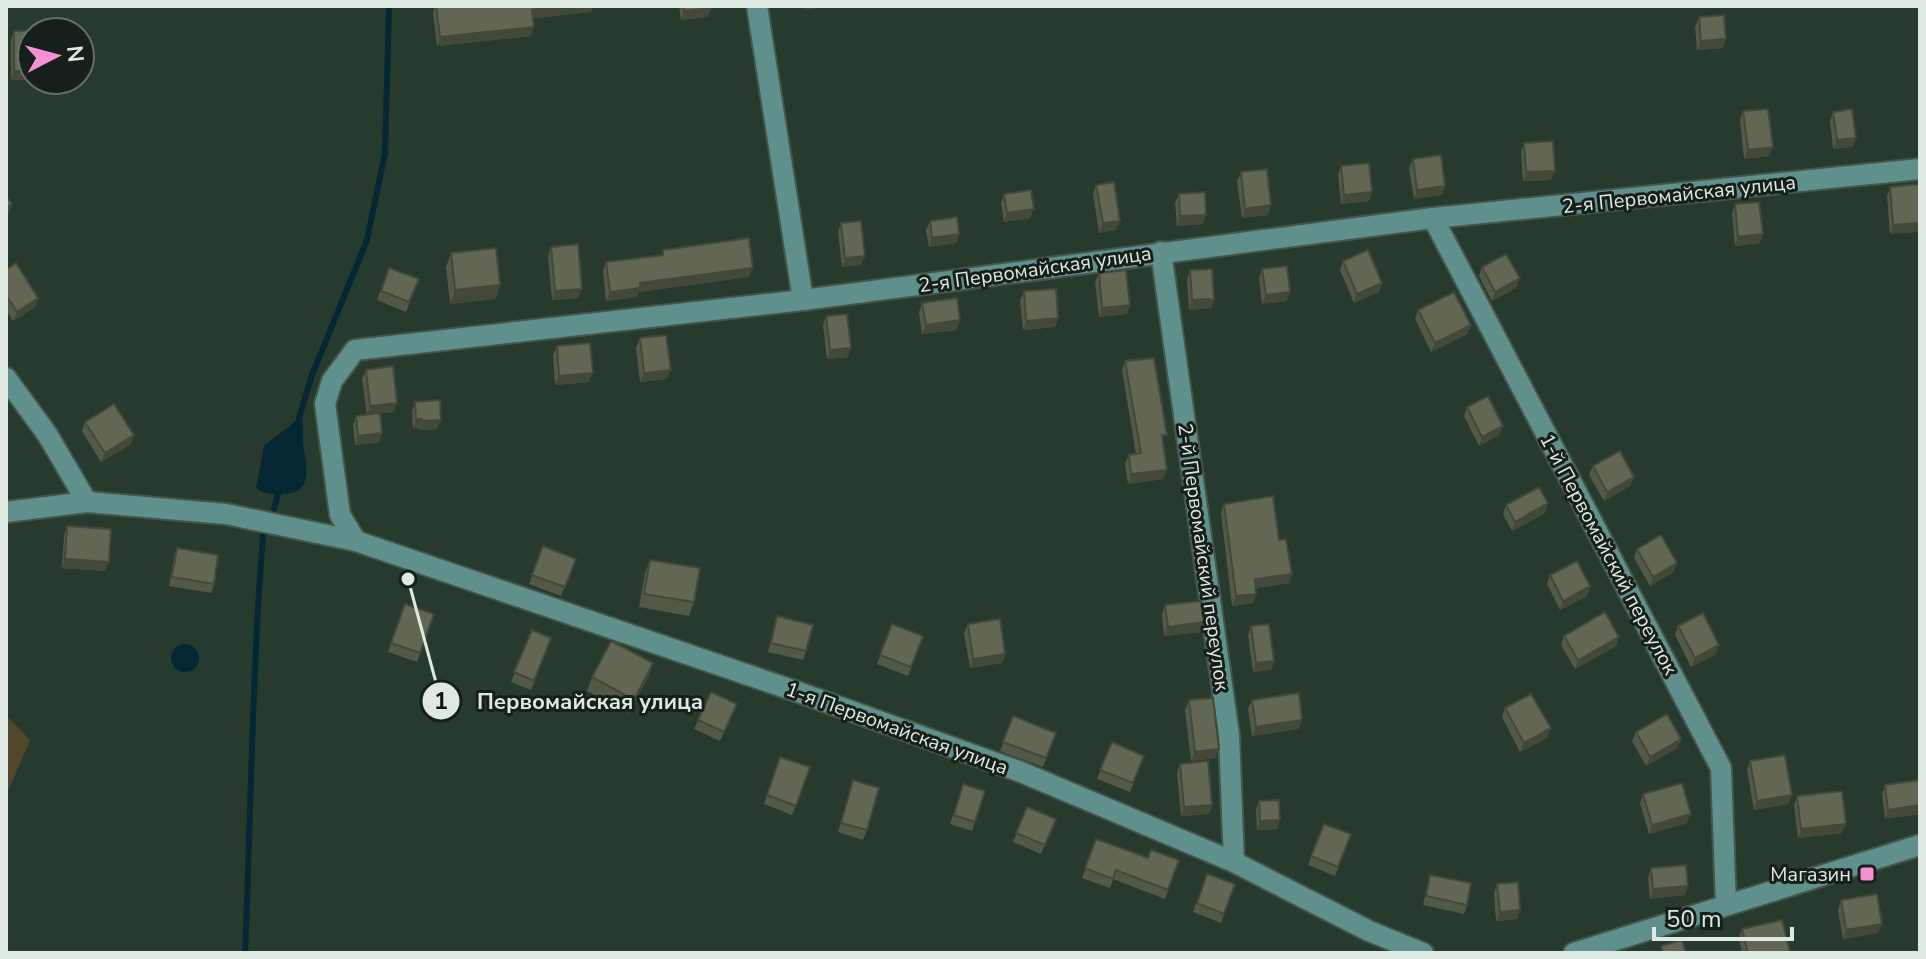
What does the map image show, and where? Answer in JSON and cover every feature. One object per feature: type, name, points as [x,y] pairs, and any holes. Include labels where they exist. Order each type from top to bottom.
[{"type":"street","points":[[757,6],[803,300]]},
{"type":"street","name":"2-я Первомайская улица","points":[[356,541],[340,515],[325,404],[332,381],[355,350],[803,300],[1433,218],[1920,169]]},
{"type":"street","name":"1-й Первомайский переулок","points":[[1433,218],[1721,768],[1726,905]]},
{"type":"street","name":"2-й Первомайский переулок","points":[[1161,252],[1229,735],[1234,862]]},
{"type":"street","points":[[6,378],[47,434],[87,502]]},
{"type":"street","name":"1-я Первомайская улица","points":[[6,512],[87,502],[226,514],[356,541],[1021,772],[1234,862],[1369,931],[1423,953]]},
{"type":"street","points":[[1574,953],[1920,845]]},
{"type":"shaded area","points":[[6,715],[30,740],[6,796]]},
{"type":"water","points":[[302,416],[306,468],[304,484],[292,493],[264,493],[256,488],[264,446]]},
{"type":"water","points":[[185,644],[195,648],[199,658],[195,668],[185,672],[175,668],[171,658],[175,648]]},
{"type":"building","points":[[436,6],[566,6],[532,10],[534,27],[440,37]]},
{"type":"building","points":[[684,6],[710,6],[711,8],[684,11]]},
{"type":"building","points":[[1724,15],[1726,39],[1701,41],[1699,17]]},
{"type":"building","points":[[14,31],[16,31],[16,71]]},
{"type":"building","points":[[1768,109],[1773,147],[1748,150],[1743,111]]},
{"type":"building","points":[[1852,109],[1856,138],[1837,140],[1833,112]]},
{"type":"building","points":[[1553,141],[1555,171],[1526,172],[1524,143]]},
{"type":"building","points":[[1441,155],[1445,186],[1417,190],[1413,159]]},
{"type":"building","points":[[1369,163],[1372,192],[1344,195],[1341,166]]},
{"type":"building","points":[[1267,169],[1271,205],[1245,209],[1241,172]]},
{"type":"building","points":[[1114,182],[1120,221],[1103,223],[1096,185]]},
{"type":"building","points":[[1920,184],[1920,223],[1893,225],[1890,187]]},
{"type":"building","points":[[1031,190],[1034,209],[1007,213],[1004,194]]},
{"type":"building","points":[[1205,192],[1206,215],[1180,216],[1179,194]]},
{"type":"building","points":[[1759,202],[1763,234],[1738,237],[1735,204]]},
{"type":"building","points":[[957,217],[959,234],[932,238],[930,221]]},
{"type":"building","points":[[861,221],[865,256],[845,258],[841,223]]},
{"type":"building","points":[[749,238],[753,268],[640,283],[640,288],[610,292],[606,262],[663,255],[663,250]]},
{"type":"building","points":[[578,244],[582,289],[555,291],[551,247]]},
{"type":"building","points":[[496,248],[500,285],[455,290],[451,253]]},
{"type":"building","points":[[1368,250],[1382,283],[1357,294],[1343,261]]},
{"type":"building","points":[[1506,254],[1520,278],[1495,292],[1482,267]]},
{"type":"building","points":[[16,263],[38,298],[17,312],[6,295],[6,270]]},
{"type":"building","points":[[1287,266],[1290,292],[1266,295],[1262,269]]},
{"type":"building","points":[[389,268],[419,279],[409,302],[381,291]]},
{"type":"building","points":[[1212,269],[1214,299],[1192,300],[1190,270]]},
{"type":"building","points":[[1126,270],[1130,305],[1102,308],[1099,273]]},
{"type":"building","points":[[1056,289],[1058,318],[1026,321],[1024,291]]},
{"type":"building","points":[[1454,292],[1471,325],[1435,343],[1418,310]]},
{"type":"building","points":[[957,298],[960,320],[926,325],[922,303]]},
{"type":"building","points":[[847,314],[851,348],[830,350],[826,316]]},
{"type":"building","points":[[666,335],[671,370],[644,373],[640,338]]},
{"type":"building","points":[[590,343],[593,373],[559,376],[557,346]]},
{"type":"building","points":[[1154,358],[1167,435],[1162,435],[1167,470],[1131,474],[1129,455],[1141,453],[1125,361]]},
{"type":"building","points":[[393,366],[397,403],[370,406],[366,370]]},
{"type":"building","points":[[1488,396],[1503,426],[1482,437],[1467,407]]},
{"type":"building","points":[[440,400],[441,420],[416,419],[415,402]]},
{"type":"building","points":[[114,404],[134,435],[105,453],[85,422]]},
{"type":"building","points":[[380,413],[382,433],[358,436],[356,416]]},
{"type":"building","points":[[1620,451],[1634,477],[1607,492],[1593,466]]},
{"type":"building","points":[[1539,487],[1548,503],[1515,522],[1506,505]]},
{"type":"building","points":[[1273,496],[1279,540],[1286,539],[1292,574],[1255,579],[1256,594],[1236,596],[1224,504]]},
{"type":"building","points":[[67,526],[111,529],[109,562],[65,559]]},
{"type":"building","points":[[1661,535],[1677,563],[1653,577],[1637,549]]},
{"type":"building","points":[[543,546],[576,559],[565,587],[532,575]]},
{"type":"building","points":[[177,548],[218,555],[214,584],[172,577]]},
{"type":"building","points":[[650,560],[700,568],[694,602],[644,594]]},
{"type":"building","points":[[1577,561],[1590,586],[1563,601],[1550,575]]},
{"type":"building","points":[[1201,601],[1204,622],[1168,627],[1165,605]]},
{"type":"building","points":[[405,604],[434,614],[420,653],[391,643]]},
{"type":"building","points":[[1605,612],[1619,637],[1578,660],[1564,636]]},
{"type":"building","points":[[1703,613],[1719,645],[1695,658],[1678,626]]},
{"type":"building","points":[[777,616],[813,625],[806,651],[771,643]]},
{"type":"building","points":[[1000,619],[1005,654],[973,659],[968,624]]},
{"type":"building","points":[[892,624],[923,636],[911,667],[880,655]]},
{"type":"building","points":[[1269,624],[1274,661],[1256,663],[1251,626]]},
{"type":"building","points":[[532,630],[551,638],[534,681],[514,672]]},
{"type":"building","points":[[611,641],[653,663],[634,700],[592,677]]},
{"type":"building","points":[[711,692],[737,704],[724,732],[698,720]]},
{"type":"building","points":[[1299,693],[1302,720],[1256,727],[1252,700]]},
{"type":"building","points":[[1531,694],[1551,728],[1524,743],[1505,708]]},
{"type":"building","points":[[1213,698],[1219,749],[1195,752],[1189,700]]},
{"type":"building","points":[[1667,714],[1681,739],[1650,757],[1636,732]]},
{"type":"building","points":[[1013,716],[1056,733],[1046,758],[1003,742]]},
{"type":"building","points":[[1112,742],[1144,756],[1133,783],[1100,770]]},
{"type":"building","points":[[1785,755],[1792,795],[1757,801],[1750,761]]},
{"type":"building","points":[[780,757],[810,767],[796,806],[767,795]]},
{"type":"building","points":[[1208,761],[1212,805],[1184,807],[1180,764]]},
{"type":"building","points":[[853,780],[879,788],[867,830],[841,823]]},
{"type":"building","points":[[1920,780],[1920,805],[1888,810],[1885,785]]},
{"type":"building","points":[[1682,783],[1691,814],[1652,825],[1643,794]]},
{"type":"building","points":[[963,784],[985,791],[975,822],[954,815]]},
{"type":"building","points":[[1842,791],[1846,824],[1801,829],[1797,796]]},
{"type":"building","points":[[1279,800],[1280,820],[1260,821],[1259,801]]},
{"type":"building","points":[[1027,807],[1056,819],[1045,845],[1016,833]]},
{"type":"building","points":[[1324,824],[1351,834],[1338,867],[1311,856]]},
{"type":"building","points":[[1096,839],[1148,858],[1151,850],[1179,860],[1168,890],[1116,870],[1113,879],[1085,868]]},
{"type":"building","points":[[1686,865],[1688,886],[1653,889],[1651,868]]},
{"type":"building","points":[[1207,874],[1235,884],[1224,914],[1197,903]]},
{"type":"building","points":[[1430,875],[1471,883],[1467,905],[1426,896]]},
{"type":"building","points":[[1518,882],[1520,910],[1500,912],[1497,884]]},
{"type":"building","points":[[1877,894],[1882,924],[1846,930],[1841,900]]},
{"type":"building","points":[[1782,920],[1790,952],[1748,953],[1742,929]]},
{"type":"building","points":[[1682,940],[1686,953],[1663,953],[1661,946]]},
{"type":"waterway","points":[[297,425],[312,375],[367,240],[385,153],[389,6]]},
{"type":"waterway","points":[[274,509],[279,490]]},
{"type":"waterway","points":[[245,953],[263,535]]},
{"type":"place","name":"Первомайская улица","points":[[408,579]]},
{"type":"place","name":"Магазин","points":[[1867,874]]}]
